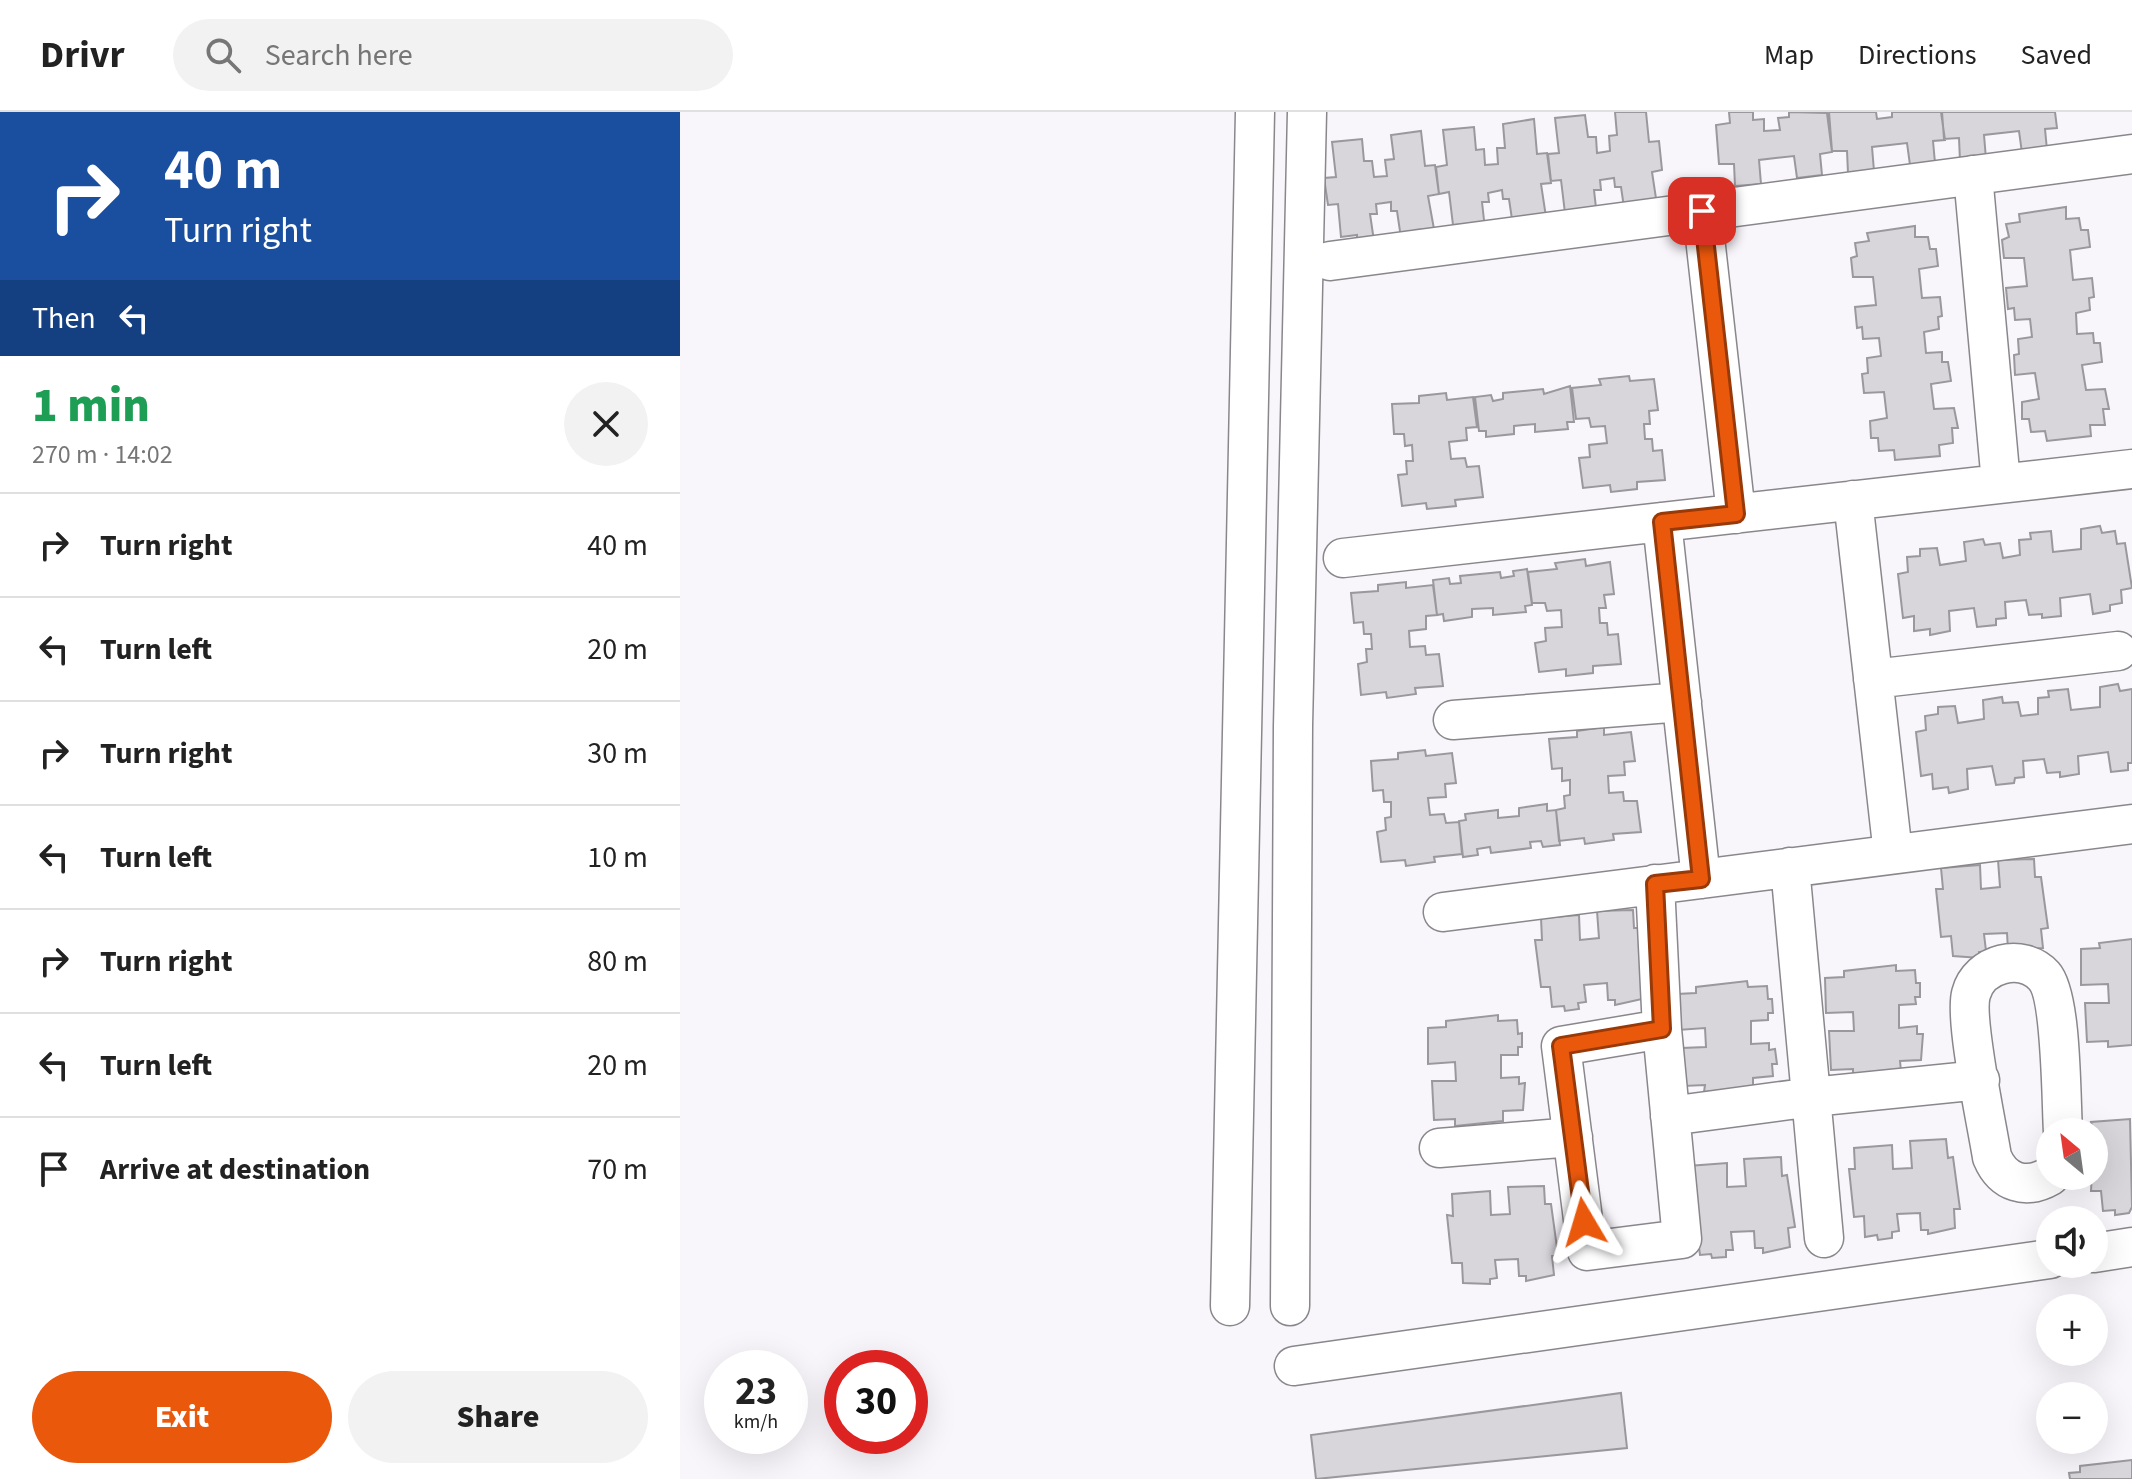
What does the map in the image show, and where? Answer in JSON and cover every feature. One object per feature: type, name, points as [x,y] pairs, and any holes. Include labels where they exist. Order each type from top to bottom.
[{"type":"street","points":[[1230,1306],[1255,112]]},
{"type":"street","points":[[1290,1306],[1293,726],[1307,112]]},
{"type":"street","points":[[1330,261],[2132,154]]},
{"type":"street","points":[[1973,175],[2001,483]]},
{"type":"street","points":[[1702,211],[1736,514]]},
{"type":"street","points":[[1343,558],[2132,469]]},
{"type":"street","points":[[1853,500],[1893,854]]},
{"type":"street","points":[[1662,522],[1701,879]]},
{"type":"street","points":[[1873,679],[2118,651]]},
{"type":"street","points":[[1453,720],[1682,702]]},
{"type":"street","points":[[1443,912],[2132,824]]},
{"type":"street","points":[[1790,867],[1824,1238]]},
{"type":"street","points":[[1655,884],[1662,1029],[1682,1239],[1587,1251],[1561,1046],[1662,1029]]},
{"type":"street","points":[[2036,1181],[2016,1183],[1997,1169],[1969,1008],[1976,983],[1984,973],[2008,963],[2033,968],[2044,976],[2055,1000],[2062,1118]]},
{"type":"street","points":[[1670,1116],[1812,1097],[1980,1080]]},
{"type":"street","points":[[1439,1148],[1573,1137]]},
{"type":"street","points":[[2108,1251],[2132,1247]]},
{"type":"street","points":[[1294,1366],[2036,1261]]},
{"type":"building","points":[[1615,112],[1646,112],[1649,142],[1659,141],[1662,170],[1652,172],[1657,205],[1625,214],[1621,187],[1615,187],[1614,178],[1600,180],[1601,190],[1594,190],[1597,217],[1565,213],[1561,180],[1551,181],[1548,154],[1559,153],[1555,118],[1585,115],[1588,137],[1596,137],[1597,153],[1610,151],[1609,136],[1617,135]]},
{"type":"building","points":[[1729,112],[1753,112],[1753,120],[1764,119],[1764,131],[1780,130],[1778,118],[1789,117],[1789,112],[1827,113],[1832,152],[1820,154],[1822,175],[1797,178],[1794,156],[1759,160],[1761,184],[1735,186],[1734,164],[1719,164],[1716,125],[1730,123]]},
{"type":"building","points":[[1829,112],[1876,112],[1877,119],[1892,117],[1892,112],[1941,112],[1945,140],[1933,141],[1935,163],[1910,165],[1907,143],[1872,147],[1874,171],[1848,173],[1847,151],[1832,151]]},
{"type":"building","points":[[1942,112],[2055,112],[2057,128],[2045,129],[2047,150],[2022,153],[2019,131],[1984,135],[1986,159],[1960,161],[1959,138],[1944,139]]},
{"type":"building","points":[[1534,119],[1537,154],[1547,153],[1551,183],[1541,184],[1546,217],[1513,226],[1509,199],[1503,199],[1502,190],[1488,193],[1489,202],[1482,202],[1485,229],[1469,224],[1453,225],[1449,192],[1439,194],[1436,167],[1447,165],[1443,130],[1474,127],[1476,150],[1484,149],[1485,165],[1498,164],[1497,148],[1505,148],[1503,124]]},
{"type":"building","points":[[1421,131],[1425,166],[1435,165],[1439,194],[1428,196],[1434,229],[1415,230],[1416,236],[1401,238],[1397,211],[1391,211],[1391,202],[1376,204],[1377,214],[1370,214],[1374,241],[1357,243],[1357,235],[1341,237],[1338,204],[1328,205],[1324,178],[1336,177],[1332,142],[1362,139],[1364,161],[1372,161],[1374,177],[1387,176],[1385,160],[1394,159],[1391,135]]},
{"type":"building","points":[[2066,207],[2066,219],[2079,218],[2081,230],[2088,230],[2090,247],[2070,250],[2073,280],[2092,278],[2094,297],[2089,298],[2090,310],[2076,313],[2077,334],[2093,333],[2094,343],[2100,343],[2102,362],[2082,365],[2086,390],[2105,389],[2109,409],[2103,409],[2105,425],[2090,425],[2091,436],[2047,441],[2045,431],[2031,432],[2029,419],[2022,419],[2022,402],[2039,399],[2035,373],[2015,375],[2014,355],[2019,354],[2018,339],[2032,337],[2030,319],[2015,320],[2014,308],[2008,309],[2006,288],[2027,286],[2024,258],[2004,258],[2002,240],[2009,237],[2006,224],[2020,222],[2019,214]]},
{"type":"building","points":[[1915,226],[1915,237],[1928,237],[1930,249],[1936,249],[1938,266],[1919,269],[1922,298],[1940,297],[1942,316],[1938,317],[1939,329],[1924,332],[1926,353],[1942,352],[1942,362],[1948,362],[1951,381],[1931,384],[1934,409],[1954,408],[1958,428],[1952,428],[1953,443],[1939,445],[1940,456],[1895,460],[1894,450],[1879,451],[1878,438],[1871,438],[1870,421],[1887,418],[1884,392],[1864,393],[1862,374],[1868,373],[1867,358],[1881,356],[1879,338],[1863,339],[1862,327],[1857,328],[1855,307],[1876,305],[1873,277],[1853,277],[1851,258],[1857,256],[1855,243],[1869,241],[1867,233]]},
{"type":"building","points":[[1629,376],[1630,381],[1654,379],[1658,410],[1649,411],[1650,424],[1644,424],[1645,439],[1652,439],[1653,451],[1662,450],[1665,480],[1637,482],[1637,489],[1611,492],[1610,485],[1583,488],[1579,458],[1590,457],[1589,445],[1607,443],[1605,426],[1591,427],[1589,418],[1576,419],[1572,388],[1601,385],[1599,379]]},
{"type":"building","points":[[1570,386],[1574,422],[1567,422],[1568,429],[1535,432],[1535,424],[1514,426],[1514,434],[1486,437],[1486,431],[1479,431],[1475,397],[1491,395],[1493,401],[1503,399],[1503,393],[1543,389],[1544,394]]},
{"type":"building","points":[[1446,393],[1447,400],[1473,397],[1477,427],[1466,428],[1467,440],[1449,442],[1451,459],[1465,458],[1467,467],[1479,466],[1483,497],[1455,500],[1456,506],[1427,509],[1426,503],[1402,506],[1398,475],[1407,474],[1406,461],[1413,461],[1412,445],[1405,446],[1404,434],[1394,434],[1392,404],[1419,403],[1419,396]]},
{"type":"building","points":[[2100,526],[2102,533],[2115,531],[2117,544],[2125,543],[2132,588],[2121,590],[2122,603],[2110,605],[2110,611],[2093,614],[2090,594],[2060,598],[2061,616],[2042,618],[2042,614],[2029,615],[2026,600],[2005,602],[2006,618],[1996,619],[1996,625],[1977,627],[1974,608],[1949,611],[1950,631],[1930,635],[1930,629],[1914,631],[1914,616],[1903,618],[1898,574],[1908,572],[1907,557],[1920,556],[1920,549],[1937,548],[1940,565],[1966,561],[1964,542],[1983,539],[1985,545],[2000,543],[2003,558],[2020,555],[2019,540],[2031,539],[2030,533],[2051,531],[2053,552],[2081,549],[2081,529]]},
{"type":"building","points":[[1585,559],[1586,566],[1610,562],[1614,594],[1604,595],[1606,608],[1599,608],[1600,623],[1607,623],[1608,635],[1618,634],[1621,664],[1593,666],[1593,673],[1566,676],[1566,669],[1539,672],[1535,643],[1546,641],[1545,628],[1562,627],[1561,610],[1547,611],[1545,603],[1532,603],[1528,572],[1557,569],[1555,563]]},
{"type":"building","points":[[1527,569],[1532,605],[1525,606],[1526,612],[1493,615],[1493,608],[1472,609],[1472,617],[1444,621],[1443,614],[1437,615],[1433,580],[1449,578],[1450,584],[1461,583],[1460,576],[1500,572],[1501,578],[1514,576],[1513,571]]},
{"type":"building","points":[[1406,582],[1406,588],[1433,585],[1437,615],[1426,616],[1426,629],[1409,631],[1410,647],[1425,646],[1426,655],[1439,654],[1443,686],[1415,688],[1416,694],[1387,698],[1386,692],[1361,695],[1358,664],[1367,662],[1366,649],[1372,649],[1371,634],[1364,634],[1363,622],[1354,623],[1351,593],[1378,591],[1378,585]]},
{"type":"building","points":[[2118,684],[2120,691],[2132,689],[2132,763],[2128,763],[2128,770],[2111,772],[2108,752],[2078,756],[2079,774],[2060,777],[2060,772],[2047,773],[2044,759],[2023,761],[2024,777],[2015,778],[2014,783],[1996,785],[1992,766],[1967,769],[1968,789],[1949,793],[1948,787],[1933,789],[1932,774],[1921,776],[1916,732],[1926,730],[1925,716],[1938,714],[1938,707],[1955,706],[1958,723],[1984,719],[1983,700],[2002,697],[2003,703],[2018,702],[2021,716],[2038,714],[2038,698],[2049,697],[2048,691],[2068,689],[2071,710],[2100,707],[2100,687]]},
{"type":"building","points":[[1604,727],[1604,735],[1631,732],[1635,761],[1624,762],[1625,775],[1608,776],[1609,793],[1623,792],[1624,801],[1637,801],[1641,832],[1613,834],[1614,840],[1585,844],[1584,838],[1559,841],[1556,810],[1565,808],[1564,796],[1570,795],[1570,780],[1562,781],[1562,768],[1552,769],[1549,739],[1577,737],[1577,731]]},
{"type":"building","points":[[1425,750],[1426,756],[1452,753],[1456,783],[1445,784],[1446,797],[1428,798],[1430,815],[1444,814],[1446,823],[1459,822],[1462,854],[1434,857],[1435,862],[1406,866],[1405,860],[1381,862],[1377,832],[1386,830],[1385,818],[1391,817],[1391,802],[1384,802],[1383,790],[1373,791],[1371,761],[1398,759],[1398,753]]},
{"type":"building","points":[[1547,804],[1547,811],[1556,810],[1560,845],[1543,847],[1541,841],[1530,842],[1531,848],[1491,853],[1490,847],[1477,849],[1478,855],[1463,857],[1459,821],[1466,820],[1465,814],[1498,810],[1498,818],[1519,816],[1519,808]]},
{"type":"building","points":[[2034,859],[2035,877],[2041,877],[2048,928],[2041,929],[2043,948],[2008,950],[2007,933],[1984,934],[1986,951],[1979,952],[1980,958],[1953,956],[1951,936],[1941,937],[1936,889],[1943,889],[1941,868],[1980,865],[1981,889],[2000,887],[1998,860]]},
{"type":"building","points":[[1633,910],[1634,928],[1640,928],[1642,999],[1615,1005],[1615,1000],[1608,1000],[1607,983],[1584,985],[1586,1002],[1578,1003],[1579,1009],[1565,1011],[1564,1006],[1552,1007],[1550,987],[1541,987],[1535,940],[1542,940],[1541,918],[1579,915],[1580,940],[1599,938],[1597,911]]},
{"type":"building","points":[[2132,939],[2132,1045],[2108,1047],[2108,1041],[2087,1042],[2085,1003],[2109,1003],[2108,984],[2081,985],[2081,949],[2100,948],[2099,943]]},
{"type":"building","points":[[1896,965],[1896,971],[1915,970],[1916,983],[1920,983],[1920,997],[1915,997],[1916,1004],[1899,1005],[1899,1028],[1917,1026],[1917,1034],[1923,1034],[1921,1060],[1900,1061],[1901,1071],[1853,1075],[1853,1069],[1831,1070],[1829,1031],[1854,1031],[1853,1012],[1826,1013],[1825,978],[1844,977],[1844,971]]},
{"type":"building","points":[[1747,981],[1748,987],[1767,986],[1768,999],[1772,999],[1773,1013],[1768,1013],[1768,1020],[1751,1021],[1751,1044],[1769,1043],[1769,1050],[1775,1049],[1777,1064],[1772,1064],[1773,1076],[1753,1078],[1753,1087],[1704,1092],[1705,1085],[1683,1086],[1682,1048],[1706,1047],[1705,1028],[1678,1030],[1677,994],[1696,993],[1696,987]]},
{"type":"building","points":[[1498,1015],[1498,1021],[1517,1020],[1518,1034],[1522,1033],[1522,1047],[1518,1047],[1518,1055],[1501,1055],[1501,1078],[1519,1077],[1519,1084],[1525,1083],[1523,1110],[1503,1111],[1503,1121],[1455,1126],[1455,1119],[1434,1120],[1432,1081],[1456,1081],[1455,1062],[1428,1064],[1428,1028],[1446,1027],[1446,1021]]},
{"type":"building","points":[[2130,1119],[2132,1207],[2129,1213],[2115,1215],[2115,1210],[2108,1211],[2108,1206],[2102,1206],[2101,1191],[2091,1191],[2108,1190],[2108,1121]]},
{"type":"building","points":[[1946,1139],[1948,1158],[1953,1157],[1960,1209],[1954,1209],[1955,1228],[1928,1234],[1928,1230],[1921,1230],[1920,1213],[1897,1214],[1899,1231],[1892,1232],[1892,1238],[1878,1240],[1877,1235],[1865,1237],[1864,1216],[1854,1217],[1849,1169],[1855,1169],[1854,1148],[1892,1145],[1893,1169],[1912,1168],[1910,1141]]},
{"type":"building","points":[[1781,1157],[1782,1176],[1787,1175],[1795,1227],[1788,1228],[1790,1247],[1763,1253],[1763,1248],[1755,1248],[1754,1231],[1731,1232],[1733,1250],[1726,1250],[1726,1257],[1700,1255],[1688,1166],[1727,1163],[1727,1187],[1746,1186],[1744,1159]]},
{"type":"building","points":[[1544,1186],[1545,1204],[1551,1204],[1558,1255],[1552,1256],[1554,1275],[1526,1281],[1526,1276],[1519,1276],[1518,1259],[1495,1260],[1497,1278],[1490,1279],[1490,1284],[1463,1283],[1462,1263],[1452,1263],[1447,1215],[1453,1216],[1452,1194],[1490,1191],[1491,1215],[1510,1214],[1508,1187]]},
{"type":"building","points":[[1621,1393],[1627,1448],[1316,1479],[1311,1435]]},
{"type":"building","points":[[2132,1460],[2132,1479],[2070,1479],[2069,1473],[2080,1472],[2080,1466]]},
{"type":"route","points":[[1584,1222],[1561,1046],[1662,1029],[1655,884],[1701,879],[1662,522],[1736,514],[1702,211]]}]
